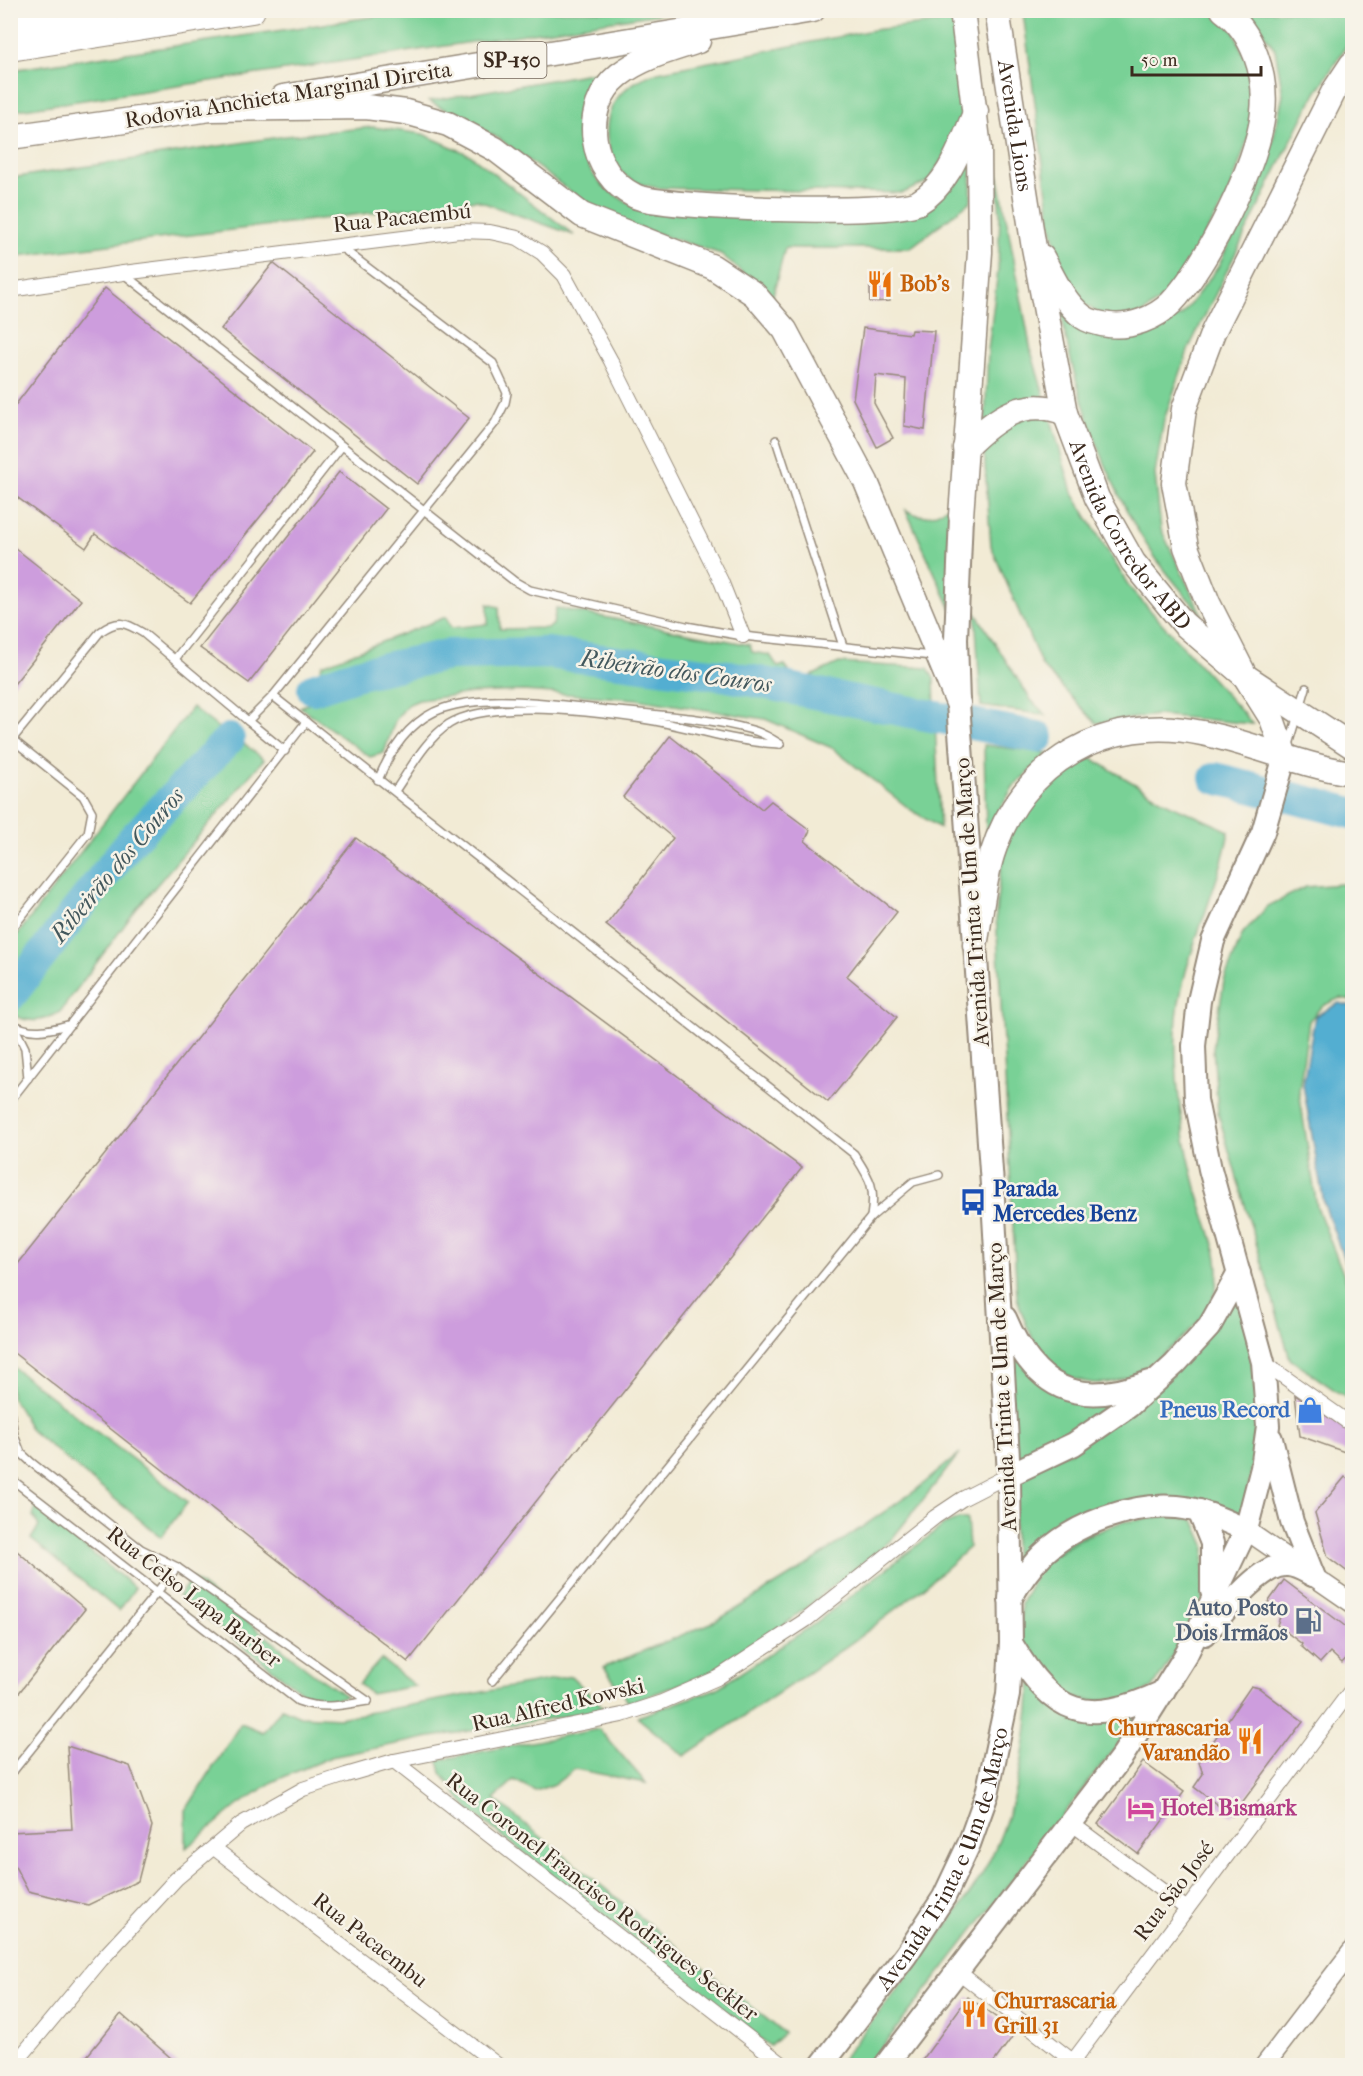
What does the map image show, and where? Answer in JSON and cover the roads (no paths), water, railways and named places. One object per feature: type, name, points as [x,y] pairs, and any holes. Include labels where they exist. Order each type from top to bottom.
[{"type":"highway","points":[[10,25],[107,10]]},
{"type":"highway","points":[[10,48],[252,10]]},
{"type":"highway","name":"Rodovia Anchieta Marginal Direita","points":[[10,137],[211,109],[813,10]]},
{"type":"highway","name":"Avenida Lions","points":[[962,10],[976,111]]},
{"type":"highway","name":"Avenida Lions","points":[[997,10],[1033,242]]},
{"type":"highway","points":[[1033,242],[1069,302],[1083,317],[1099,324],[1118,327],[1144,321],[1169,305],[1194,276],[1218,235],[1253,155],[1263,112],[1262,82],[1253,48],[1236,20],[1223,10]]},
{"type":"highway","points":[[774,16],[651,56],[619,75],[602,94],[593,124],[598,158],[613,181],[636,197],[676,203],[837,211],[908,207],[919,202],[941,182],[956,157],[976,111]]},
{"type":"highway","points":[[1284,764],[1272,719],[1245,676],[1208,603],[1186,547],[1174,483],[1184,409],[1213,332],[1334,91],[1353,64]]},
{"type":"highway","points":[[211,109],[366,107],[406,112],[448,124],[495,149],[582,215],[713,267],[754,294],[784,330],[866,482],[941,657],[959,707]]},
{"type":"highway","points":[[961,516],[980,252],[976,111]]},
{"type":"highway","name":"Avenida Corredor ABD","points":[[1033,242],[1065,413],[1097,498],[1133,562],[1184,624],[1245,676],[1353,746]]},
{"type":"highway","points":[[965,447],[996,420],[1022,409],[1048,406],[1065,413]]},
{"type":"highway","points":[[975,945],[992,856],[1004,824],[1017,801],[1036,779],[1064,756],[1086,743],[1118,732],[1161,727],[1203,733],[1284,764],[1311,765],[1353,773]]},
{"type":"main road","name":"Avenida Trinta e Um de Março","points":[[821,2066],[906,1955],[944,1897],[969,1844],[987,1794],[1008,1695],[1011,1643],[1009,1475],[956,639],[961,516]]},
{"type":"main road","points":[[1284,764],[1270,814],[1213,942],[1198,1002],[1194,1046],[1196,1100],[1210,1169],[1263,1362],[1268,1426],[1292,1522],[1313,1575]]},
{"type":"main road","points":[[1009,1475],[1074,1444],[1101,1426],[1157,1379],[1209,1327],[1239,1273]]},
{"type":"main road","points":[[1000,1305],[1026,1359],[1046,1379],[1063,1387],[1094,1394],[1113,1393],[1157,1379]]},
{"type":"main road","points":[[885,2066],[956,1970],[1123,1755],[1187,1653],[1246,1530],[1260,1478],[1268,1426]]},
{"type":"main road","points":[[1010,1599],[1032,1565],[1044,1554],[1079,1530],[1144,1507],[1179,1507],[1199,1511],[1246,1530]]},
{"type":"main road","points":[[1199,1511],[1212,1543],[1214,1565],[1211,1604]]},
{"type":"main road","points":[[1187,1653],[1249,1586],[1269,1569],[1286,1564],[1313,1575]]},
{"type":"main road","points":[[1011,1643],[1039,1684],[1052,1696],[1074,1708],[1110,1712],[1163,1692]]},
{"type":"street","name":"Rua Pacaembú","points":[[10,290],[123,273],[459,231],[490,232],[518,238],[542,253],[564,275],[611,361],[721,581],[743,636]]},
{"type":"street","points":[[1263,1362],[1353,1425]]},
{"type":"street","name":"Rua Alfred Kowski","points":[[18,2060],[109,1951],[176,1879],[241,1824],[303,1789],[394,1761],[622,1715],[662,1702],[717,1678],[806,1620],[935,1517],[962,1499],[1009,1475]]},
{"type":"street","points":[[1246,1530],[1353,1603]]},
{"type":"street","name":"Rua São José","points":[[1076,2063],[1187,1909],[1353,1689]]},
{"type":"street","name":"Rua Coronel Francisco Rodrigues Seckler","points":[[394,1761],[785,2066]]},
{"type":"street","points":[[1071,1823],[1187,1909]]},
{"type":"street","name":"Rua Pacaembu","points":[[214,1848],[499,2066]]},
{"type":"street","points":[[1264,2066],[1353,1951]]},
{"type":"street","points":[[956,1970],[1076,2063]]},
{"type":"lane","points":[[248,721],[273,696],[495,423],[505,403],[507,393],[502,378],[493,363],[340,246]]},
{"type":"lane","points":[[123,273],[422,510],[514,581],[530,590],[686,626],[743,636],[941,657]]},
{"type":"lane","points":[[776,440],[843,646]]},
{"type":"lane","points":[[174,659],[342,446]]},
{"type":"lane","points":[[10,931],[88,833],[92,812],[83,796],[12,741],[100,632],[114,622],[124,621],[143,633],[285,751]]},
{"type":"lane","points":[[1284,764],[1306,688]]},
{"type":"lane","points":[[273,696],[854,1154],[872,1182],[874,1198],[871,1217]]},
{"type":"lane","points":[[378,780],[386,761],[402,737],[420,721],[444,708],[475,703],[526,702],[666,716],[750,729],[767,735],[780,744],[747,741],[655,721],[560,711],[507,709],[479,711],[449,724],[424,747],[395,791]]},
{"type":"lane","points":[[10,1101],[306,722]]},
{"type":"lane","points":[[12,1023],[35,1031],[71,1024]]},
{"type":"lane","points":[[12,1023],[25,1048],[28,1079]]},
{"type":"lane","points":[[492,1681],[871,1217],[913,1182],[939,1176]]},
{"type":"lane","points":[[10,1410],[21,1453],[141,1549],[177,1568],[10,1775]]},
{"type":"lane","points":[[10,1445],[15,1436]]},
{"type":"lane","name":"Rua Celso Lapa Barber","points":[[10,1478],[298,1701],[311,1706],[332,1707],[368,1701],[177,1568]]},
{"type":"lane","points":[[523,2066],[527,2063],[544,2066]]},
{"type":"water","points":[[1339,1003],[1352,1006],[1352,1282],[1324,1204],[1303,1085],[1315,1016]]},
{"type":"waterway","name":"Ribeirão dos Couros","points":[[313,689],[358,674],[448,655],[548,653],[728,676],[1038,737]]},
{"type":"waterway","name":"Ribeirão dos Couros","points":[[10,996],[131,841],[229,739]]},
{"type":"waterway","name":"Ribeirão dos Couros","points":[[1215,778],[1352,813]]},
{"type":"place","name":"Bob's","points":[[880,284]]},
{"type":"place","name":"Parada Mercedes Benz","points":[[973,1202]]},
{"type":"place","name":"Pneus Record","points":[[1310,1410]]},
{"type":"place","name":"Auto Posto Dois Irmãos","points":[[1308,1621]]},
{"type":"place","name":"Churrascaria Varandão","points":[[1250,1741]]},
{"type":"place","name":"Hotel Bismark","points":[[1141,1808]]},
{"type":"place","name":"Churrascaria Grill 31","points":[[974,2014]]}]
